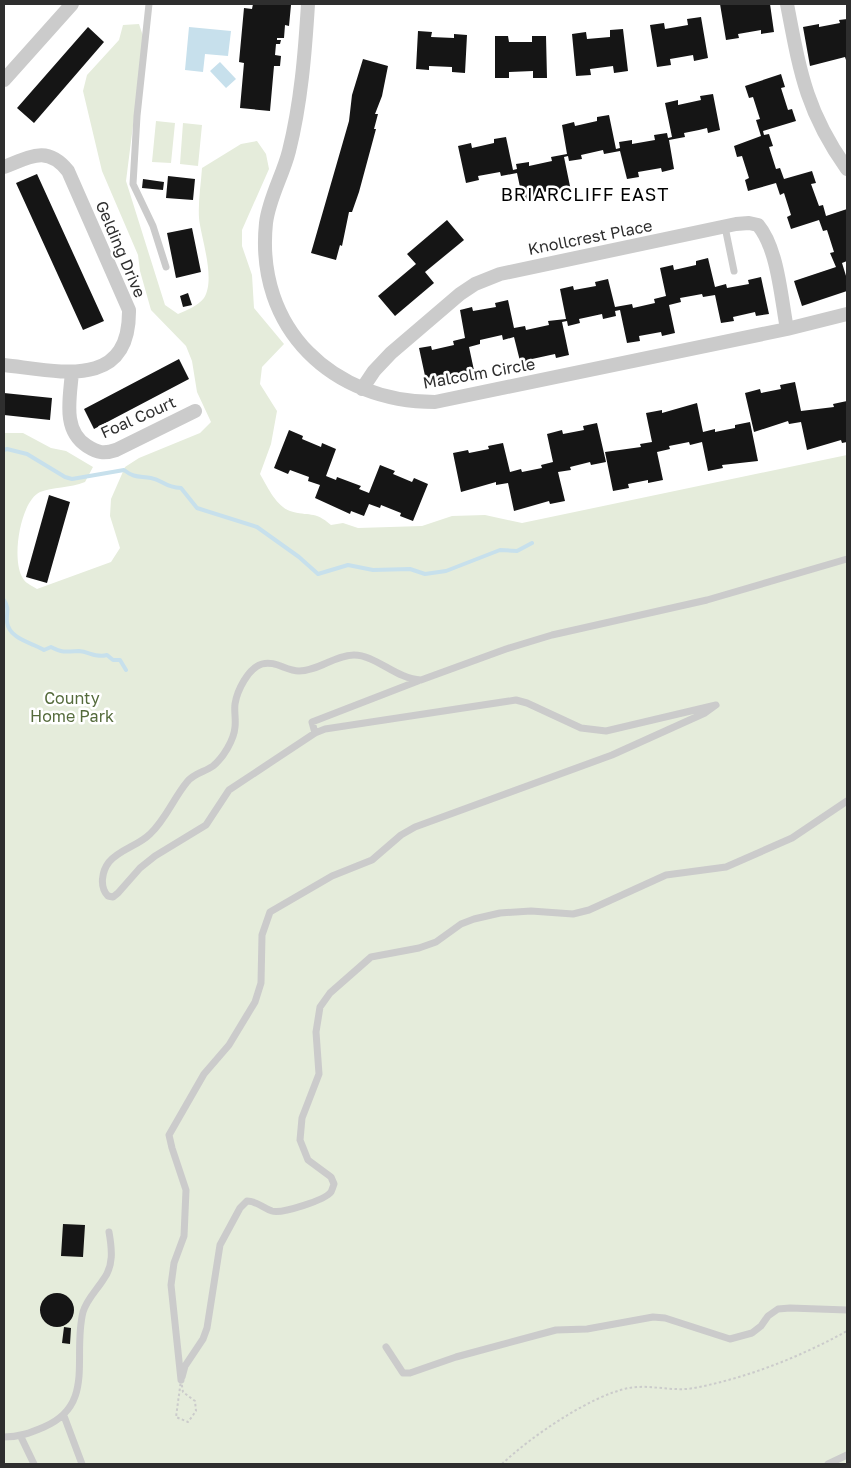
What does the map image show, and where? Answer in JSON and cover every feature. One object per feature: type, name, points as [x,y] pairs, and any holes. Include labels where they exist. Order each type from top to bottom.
[{"type":"street","points":[[4,80],[72,4]]},
{"type":"street","name":"Malcolm Circle","points":[[308,4],[295,128],[287,160],[266,221],[266,270],[272,296],[286,324],[301,346],[323,367],[362,389],[412,402],[435,402],[787,329],[847,314]]},
{"type":"street","points":[[788,4],[805,92],[828,142],[847,169]]},
{"type":"street","name":"Gelding Drive","points":[[4,168],[29,156],[41,154],[60,162],[74,183],[129,310],[126,340],[118,353],[109,362],[95,369],[72,372],[4,366]]},
{"type":"street","name":"Knollcrest Place","points":[[362,389],[374,371],[390,353],[475,284],[500,274],[749,223],[758,225],[764,232],[774,263],[787,329]]},
{"type":"street","name":"Foal Court","points":[[72,372],[69,411],[74,435],[93,450],[105,454],[194,411]]},
{"type":"lane","points":[[149,4],[136,116],[133,184],[153,226],[166,267]]},
{"type":"lane","points":[[725,228],[734,271]]},
{"type":"lane","points":[[315,733],[312,722],[506,649],[552,635],[707,600],[847,559]]},
{"type":"lane","points":[[182,1380],[171,1285],[174,1263],[184,1236],[186,1190],[169,1135],[204,1074],[229,1045],[255,1002],[260,983],[262,935],[270,912],[332,876],[372,860],[401,835],[415,827],[612,755],[706,712],[716,704],[606,731],[581,728],[528,703],[516,700],[325,729],[315,733],[229,790],[206,825],[140,868],[113,897],[104,893],[104,871],[109,862],[121,852],[138,845],[150,834],[163,821],[187,782],[196,774],[214,766],[223,754],[231,741],[235,728],[238,694],[254,669],[262,664],[273,664],[299,671],[354,655],[366,658],[408,679],[421,680]]},
{"type":"lane","points":[[182,1380],[185,1366],[203,1339],[220,1245],[240,1208],[247,1201],[254,1201],[274,1212],[288,1210],[320,1199],[331,1192],[334,1184],[331,1177],[308,1160],[303,1151],[300,1140],[302,1118],[319,1074],[316,1032],[320,1006],[330,993],[358,967],[371,957],[419,948],[436,942],[462,924],[474,919],[500,913],[573,914],[589,910],[666,875],[726,867],[792,838],[847,801]]},
{"type":"lane","points":[[4,1436],[21,1437],[54,1423],[64,1416],[77,1395],[79,1333],[84,1310],[93,1292],[104,1280],[111,1265],[109,1232]]},
{"type":"lane","points":[[386,1347],[402,1373],[410,1373],[456,1357],[556,1330],[587,1329],[653,1317],[665,1318],[730,1339],[752,1333],[761,1326],[768,1316],[778,1309],[847,1310]]},
{"type":"lane","points":[[64,1416],[82,1464]]},
{"type":"lane","points":[[21,1437],[34,1464]]},
{"type":"lane","points":[[828,1464],[847,1455]]},
{"type":"path","points":[[502,1464],[559,1422],[587,1405],[629,1388],[674,1390],[694,1388],[771,1367],[818,1347],[847,1331]]},
{"type":"path","points":[[182,1380],[183,1392],[195,1401],[196,1410],[188,1422],[176,1417],[182,1380]]},
{"type":"green space","name":"County Home Park","points":[[139,24],[144,39],[126,181],[165,305],[178,314],[192,308],[204,298],[209,280],[207,258],[199,218],[202,168],[241,144],[257,141],[266,154],[269,169],[242,230],[242,246],[252,275],[254,308],[284,344],[262,367],[260,384],[277,411],[271,444],[260,474],[280,505],[290,511],[320,517],[331,525],[343,523],[358,528],[422,526],[452,516],[485,515],[522,523],[847,455],[847,1464],[4,1464],[4,433],[23,433],[51,448],[66,451],[93,467],[85,482],[40,492],[27,507],[19,533],[18,560],[20,572],[24,580],[37,589],[111,562],[120,548],[110,516],[111,499],[125,467],[139,458],[200,433],[211,422],[197,392],[192,361],[186,346],[151,310],[140,271],[138,255],[102,171],[83,91],[87,75],[119,40],[123,25]]},
{"type":"green space","points":[[156,121],[175,123],[171,163],[152,162]]},
{"type":"green space","points":[[183,123],[202,125],[198,166],[180,164]]},
{"type":"water","points":[[189,27],[231,31],[228,56],[205,54],[203,72],[185,70]]},
{"type":"water","points":[[220,62],[236,79],[226,88],[210,71]]},
{"type":"building","points":[[253,4],[291,5],[289,26],[285,25],[284,38],[277,38],[277,40],[281,40],[280,44],[276,44],[275,55],[281,56],[280,66],[274,66],[270,111],[240,108],[244,63],[239,62],[244,8],[252,9]]},
{"type":"building","points":[[720,4],[770,4],[774,32],[761,34],[761,30],[738,34],[739,38],[726,40]]},
{"type":"building","points":[[701,17],[708,58],[694,61],[693,55],[670,59],[671,65],[657,67],[650,25],[664,23],[665,29],[688,25],[687,19]]},
{"type":"building","points":[[847,19],[847,63],[845,57],[810,66],[803,27],[819,24],[819,27],[840,23],[839,20]]},
{"type":"building","points":[[88,27],[104,42],[34,123],[17,108]]},
{"type":"building","points":[[623,29],[628,71],[614,73],[613,66],[590,69],[591,75],[576,76],[572,34],[586,32],[587,39],[610,37],[610,30]]},
{"type":"building","points":[[418,31],[432,32],[431,37],[454,38],[454,34],[467,35],[465,73],[452,72],[452,67],[429,66],[429,70],[416,69]]},
{"type":"building","points":[[495,36],[508,36],[509,42],[532,42],[532,36],[546,36],[547,78],[533,78],[533,71],[509,72],[509,78],[495,78]]},
{"type":"building","points":[[363,59],[388,66],[382,96],[375,114],[378,114],[374,129],[376,129],[359,192],[352,212],[349,212],[342,246],[340,245],[336,260],[311,253],[349,121],[352,95]]},
{"type":"building","points":[[781,74],[785,87],[781,88],[788,110],[792,109],[796,121],[763,131],[764,135],[769,134],[773,146],[769,147],[776,169],[780,168],[784,179],[812,171],[816,183],[811,184],[819,206],[823,205],[826,216],[847,209],[847,261],[842,263],[847,279],[847,291],[802,306],[794,281],[836,267],[830,253],[834,252],[827,230],[823,231],[819,220],[791,229],[787,217],[791,215],[784,193],[780,195],[776,183],[748,191],[745,180],[749,178],[742,156],[737,157],[734,146],[761,136],[756,120],[760,119],[753,97],[749,98],[745,86]]},
{"type":"building","points":[[713,94],[720,130],[708,133],[707,128],[684,133],[685,137],[669,140],[674,169],[662,172],[661,168],[638,172],[639,177],[627,179],[620,151],[604,154],[603,150],[581,155],[582,159],[569,161],[568,156],[564,157],[571,191],[559,194],[558,189],[535,194],[536,198],[523,201],[517,173],[501,176],[500,172],[478,176],[479,180],[466,183],[458,146],[471,143],[472,148],[494,143],[494,139],[506,137],[513,170],[517,169],[516,164],[529,162],[529,166],[552,161],[551,157],[567,154],[562,125],[574,122],[575,126],[597,121],[597,117],[609,115],[616,149],[620,148],[619,142],[632,140],[632,144],[655,140],[654,135],[667,133],[668,138],[672,137],[665,103],[678,100],[678,105],[701,100],[700,96]]},
{"type":"building","points":[[37,174],[104,321],[83,330],[16,183]]},
{"type":"building","points":[[168,176],[195,179],[193,200],[166,198]]},
{"type":"building","points":[[143,179],[164,182],[163,190],[142,188]]},
{"type":"building","points":[[447,220],[464,240],[425,272],[434,283],[395,316],[378,296],[416,264],[407,254]]},
{"type":"building","points":[[192,228],[201,272],[176,278],[167,233]]},
{"type":"building","points":[[708,258],[715,287],[726,284],[727,288],[749,284],[748,280],[761,277],[769,314],[756,316],[755,312],[733,317],[734,321],[721,323],[715,295],[703,297],[702,294],[680,298],[681,302],[669,305],[675,333],[662,336],[661,332],[639,336],[640,341],[627,343],[620,310],[615,311],[616,316],[603,319],[602,314],[579,319],[580,323],[568,326],[567,321],[562,322],[569,355],[556,358],[555,354],[532,359],[533,363],[521,365],[514,337],[503,340],[502,335],[480,340],[480,344],[469,347],[475,375],[462,378],[461,373],[438,378],[439,382],[427,385],[419,348],[431,346],[432,350],[454,345],[453,341],[465,338],[460,310],[472,307],[473,311],[496,307],[495,303],[508,300],[514,328],[525,326],[526,330],[549,325],[548,321],[566,319],[560,289],[573,286],[574,290],[596,286],[595,282],[608,279],[615,307],[632,304],[633,308],[655,303],[654,299],[666,296],[660,268],[673,265],[674,270],[696,265],[696,261]]},
{"type":"building","points":[[188,293],[192,305],[183,307],[180,296]]},
{"type":"building","points":[[179,359],[189,379],[94,429],[84,409]]},
{"type":"building","points":[[795,382],[801,411],[834,407],[833,404],[847,401],[847,442],[842,443],[841,440],[807,450],[801,422],[789,424],[788,421],[754,432],[745,393],[760,389],[761,393],[781,389],[780,385]]},
{"type":"building","points":[[4,393],[52,398],[50,420],[4,415]]},
{"type":"building","points":[[697,403],[703,432],[735,428],[735,425],[750,422],[758,461],[722,465],[723,468],[708,471],[702,442],[690,445],[689,442],[669,446],[670,449],[657,452],[663,480],[648,483],[648,480],[628,484],[629,488],[613,491],[605,452],[641,447],[640,444],[652,442],[646,413],[662,410],[662,413]]},
{"type":"building","points":[[597,423],[606,462],[591,465],[590,462],[570,467],[571,470],[558,472],[565,501],[550,504],[549,501],[514,511],[508,483],[496,485],[496,482],[461,492],[453,453],[468,450],[469,453],[489,449],[488,446],[503,443],[510,472],[521,469],[522,472],[542,468],[541,465],[553,462],[547,434],[562,430],[563,434],[584,430],[583,426]]},
{"type":"building","points":[[289,430],[303,436],[302,439],[321,447],[322,443],[336,449],[326,476],[336,480],[337,477],[361,486],[359,489],[369,493],[380,465],[395,471],[393,474],[412,482],[414,478],[428,484],[413,521],[400,516],[401,513],[381,505],[380,508],[369,504],[364,516],[351,511],[350,514],[315,498],[320,485],[308,481],[309,477],[290,470],[288,474],[274,468]]},
{"type":"building","points":[[49,495],[70,502],[47,583],[26,577]]},
{"type":"building","points":[[63,1224],[85,1225],[83,1257],[61,1256]]},
{"type":"building","points":[[57,1293],[69,1298],[74,1310],[69,1322],[57,1327],[45,1322],[40,1310],[45,1298]]},
{"type":"building","points":[[64,1327],[71,1328],[70,1344],[62,1343]]},
{"type":"waterway","points":[[4,450],[27,454],[65,477],[72,479],[124,470],[134,476],[155,479],[181,488],[197,508],[257,527],[299,557],[318,574],[348,565],[373,570],[410,569],[425,574],[446,571],[500,550],[517,551],[532,543]]},
{"type":"waterway","points":[[4,600],[9,628],[12,633],[22,640],[44,650],[51,647],[62,651],[79,651],[96,655],[107,655],[113,660],[120,660],[126,670]]},
{"type":"district","name":"BRIARCLIFF EAST","points":[[585,195]]}]
